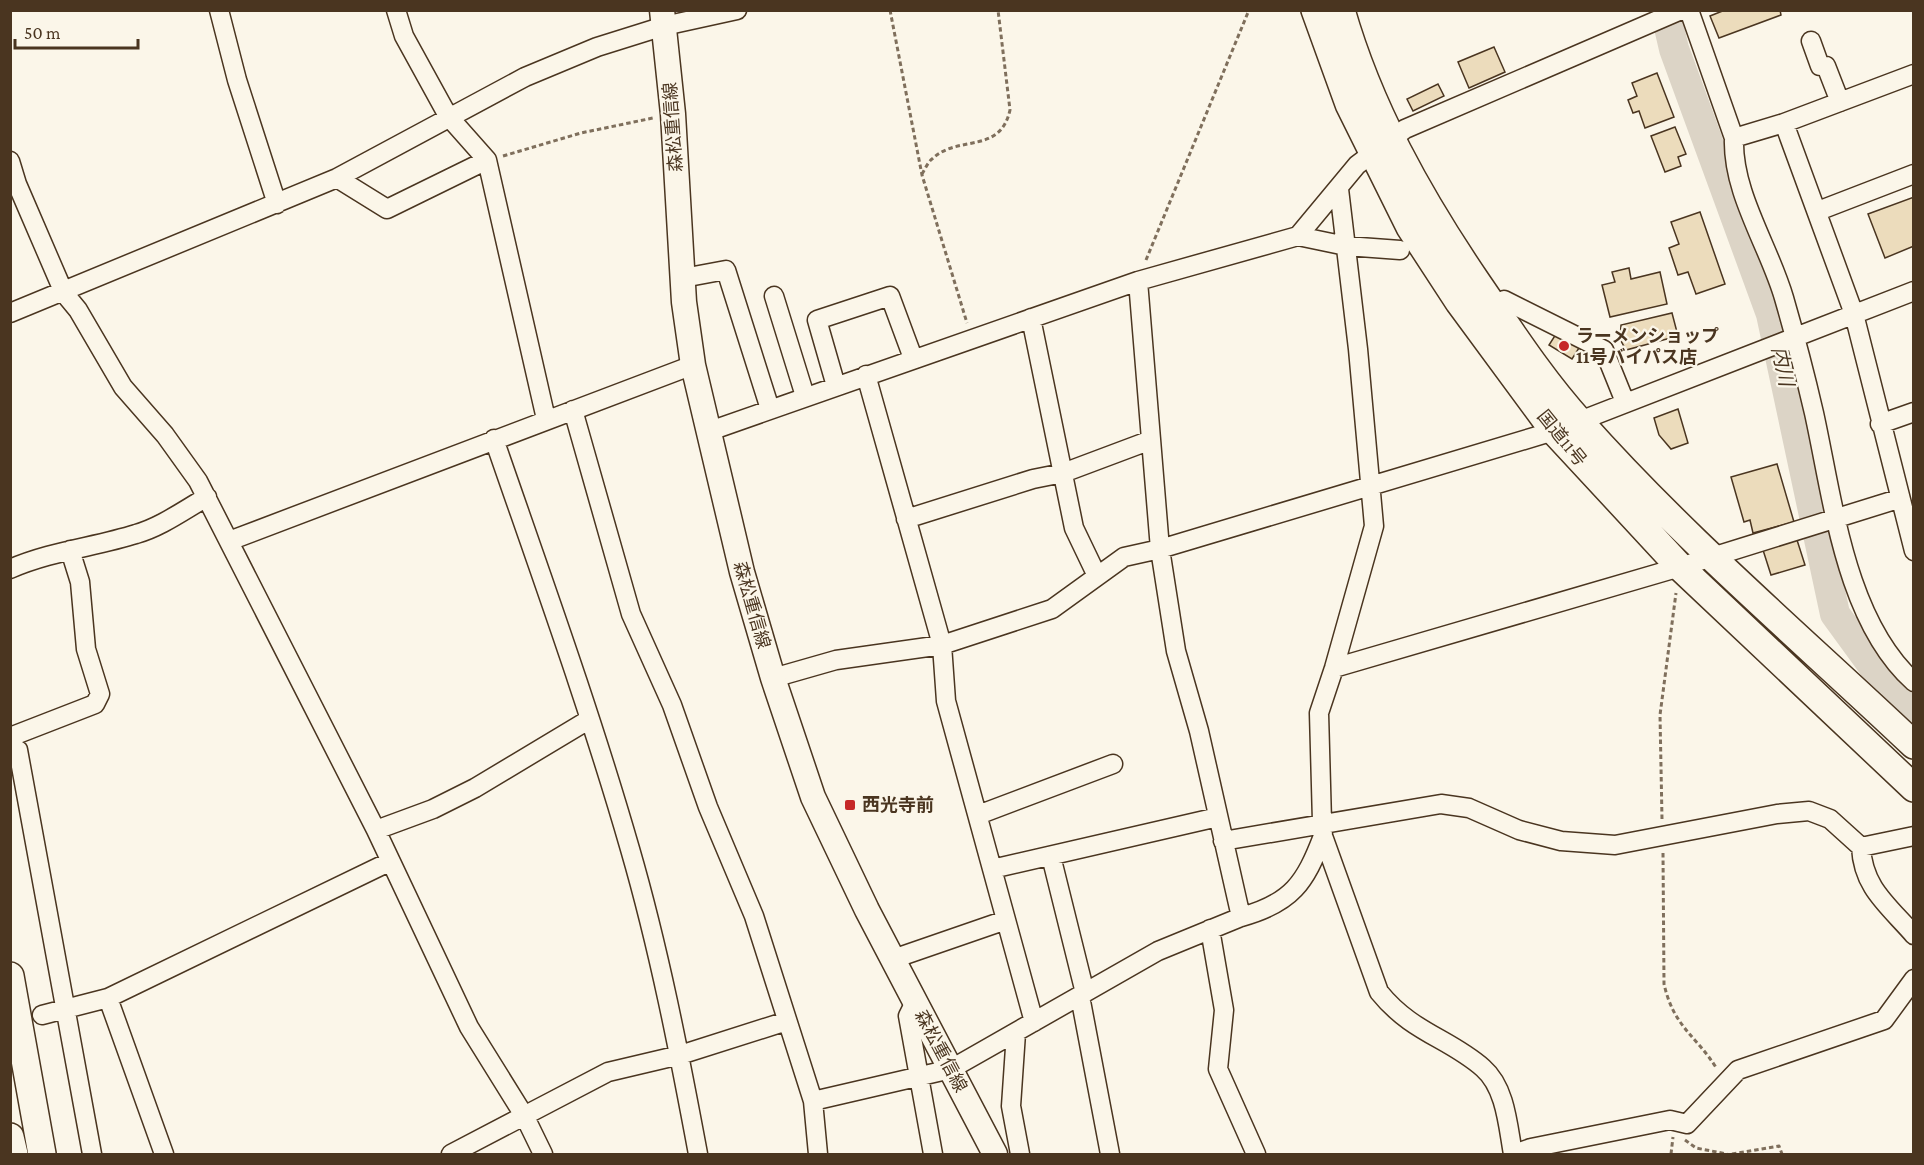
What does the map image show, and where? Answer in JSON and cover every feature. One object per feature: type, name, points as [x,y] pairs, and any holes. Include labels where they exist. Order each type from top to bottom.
[{"type":"highway","name":"国道11号","points":[[1315,10],[1342,85],[1536,368],[1578,421],[1709,557],[1914,745]]},
{"type":"highway","name":"国道11号","points":[[1341,10],[1361,70],[1381,145],[1410,227],[1460,302],[1554,431],[1680,567],[1914,788]]},
{"type":"highway","points":[[10,976],[42,1155]]},
{"type":"highway","points":[[10,1137],[14,1155]]},
{"type":"main road","name":"森松重信線","points":[[663,18],[673,114],[683,278],[693,365],[707,432],[742,572],[773,678],[813,797],[893,959],[995,1155]]},
{"type":"street","points":[[219,10],[237,80],[278,204]]},
{"type":"street","points":[[396,10],[404,36],[448,117],[487,160],[546,419]]},
{"type":"street","points":[[10,314],[336,178],[525,77],[663,18],[738,10]]},
{"type":"street","points":[[1298,236],[1357,165],[1405,129],[1682,11],[1734,138],[1733,162],[1784,296],[1791,338],[1833,520],[1855,584],[1877,637],[1914,682]]},
{"type":"street","points":[[1811,41],[1820,66],[1826,66],[1840,102]]},
{"type":"street","points":[[1734,138],[1784,123],[1914,74]]},
{"type":"street","points":[[1784,123],[1854,314],[1914,551]]},
{"type":"street","points":[[336,178],[387,209],[487,160]]},
{"type":"street","points":[[10,161],[17,184],[64,293],[78,310],[123,387],[180,453],[207,497],[376,831],[469,1027],[525,1117],[543,1155]]},
{"type":"street","points":[[1818,211],[1914,174]]},
{"type":"street","points":[[1339,189],[1359,349],[1374,526],[1319,713],[1322,829],[1380,992],[1394,1010],[1419,1030],[1484,1069],[1504,1107],[1513,1155],[1531,1148],[1670,1119],[1687,1124],[1738,1070],[1884,1020],[1914,979]]},
{"type":"street","points":[[707,432],[1138,281],[1298,236],[1346,246],[1400,250]]},
{"type":"street","points":[[683,278],[726,270],[770,409]]},
{"type":"street","points":[[1138,281],[1160,549],[1176,651],[1199,731],[1241,917]]},
{"type":"street","points":[[773,678],[836,660],[942,645],[1052,609],[1124,556],[1160,549],[1554,431],[1914,291]]},
{"type":"street","points":[[774,296],[805,396]]},
{"type":"street","points":[[836,386],[817,320],[890,296],[913,358]]},
{"type":"street","points":[[1494,307],[1504,300],[1604,350],[1625,402]]},
{"type":"street","points":[[1031,318],[1074,528],[1097,576]]},
{"type":"street","points":[[229,542],[546,419],[693,365]]},
{"type":"street","points":[[866,375],[942,645],[946,701],[1034,1022]]},
{"type":"street","points":[[573,410],[631,614],[672,705],[708,807],[754,916],[813,1101],[818,1155]]},
{"type":"street","points":[[1880,424],[1914,412]]},
{"type":"street","points":[[494,439],[590,719],[631,850],[680,1055],[698,1155]]},
{"type":"street","points":[[906,519],[1033,479],[1063,473],[1151,440]]},
{"type":"street","points":[[10,569],[153,528],[207,497]]},
{"type":"street","points":[[1334,668],[1680,567],[1899,499]]},
{"type":"street","points":[[10,737],[94,704],[100,694],[86,649],[80,582],[70,550]]},
{"type":"street","points":[[376,831],[433,809],[475,788],[590,719]]},
{"type":"street","points":[[10,746],[18,750],[92,1155]]},
{"type":"street","points":[[978,815],[1113,764]]},
{"type":"street","points":[[1223,841],[1322,829],[1441,804],[1469,808],[1519,830],[1561,841],[1615,845],[1777,814],[1809,811],[1830,819],[1861,847],[1862,868],[1869,885],[1914,935]]},
{"type":"street","points":[[992,869],[1218,817]]},
{"type":"street","points":[[813,1101],[951,1069],[1158,951],[1279,904],[1292,894],[1310,867],[1322,829]]},
{"type":"street","points":[[1861,847],[1914,836]]},
{"type":"street","points":[[1051,856],[1083,994],[1110,1155]]},
{"type":"street","points":[[42,1015],[108,998],[389,862]]},
{"type":"street","points":[[893,959],[1006,920]]},
{"type":"street","points":[[1210,929],[1224,1010],[1218,1069],[1256,1155]]},
{"type":"street","points":[[108,998],[165,1155]]},
{"type":"street","points":[[915,1002],[908,1016],[933,1155]]},
{"type":"street","points":[[451,1155],[608,1072],[680,1055],[787,1022]]},
{"type":"street","points":[[1016,1033],[1011,1107],[1020,1155]]},
{"type":"path","points":[[890,10],[922,175],[972,338]]},
{"type":"path","points":[[922,175],[932,159],[942,152],[998,134],[1006,125],[1010,110],[998,10]]},
{"type":"path","points":[[1138,281],[1249,10]]},
{"type":"path","points":[[487,160],[581,133],[673,114]]},
{"type":"path","points":[[1687,1124],[1683,1136],[1690,1145],[1726,1155]]},
{"type":"path","points":[[1732,1155],[1779,1146],[1782,1155]]},
{"type":"building","points":[[1725,10],[1780,10],[1781,15],[1719,38],[1710,16]]},
{"type":"building","points":[[1494,47],[1505,72],[1469,88],[1458,62]]},
{"type":"building","points":[[1657,73],[1674,117],[1645,128],[1639,111],[1633,113],[1628,100],[1637,96],[1632,83]]},
{"type":"building","points":[[1438,84],[1444,96],[1413,111],[1407,99]]},
{"type":"building","points":[[1675,127],[1686,154],[1678,157],[1681,166],[1665,172],[1651,136]]},
{"type":"building","points":[[1914,197],[1914,246],[1885,258],[1868,214]]},
{"type":"building","points":[[1700,212],[1725,284],[1696,294],[1688,272],[1678,275],[1669,248],[1679,244],[1671,222]]},
{"type":"building","points":[[1629,268],[1631,279],[1660,272],[1667,304],[1610,317],[1602,285],[1615,282],[1612,272]]},
{"type":"building","points":[[1672,313],[1678,336],[1626,350],[1620,339],[1621,325]]},
{"type":"building","name":"ラーメンショップ 11号バイパス店","points":[[1556,334],[1579,348],[1572,359],[1549,345]]},
{"type":"building","points":[[1678,409],[1688,443],[1671,449],[1659,435],[1654,418]]},
{"type":"building","points":[[1777,464],[1794,522],[1753,533],[1750,520],[1744,522],[1731,477]]},
{"type":"building","points":[[1797,540],[1805,565],[1771,575],[1763,550]]},
{"type":"waterway","name":"内川","points":[[1665,10],[1674,49],[1771,314],[1835,614],[1878,673],[1914,708]]},
{"type":"place","name":"ラーメンショップ 11号バイパス店","points":[[1564,346]]},
{"type":"place","name":"西光寺前","points":[[850,805]]}]
